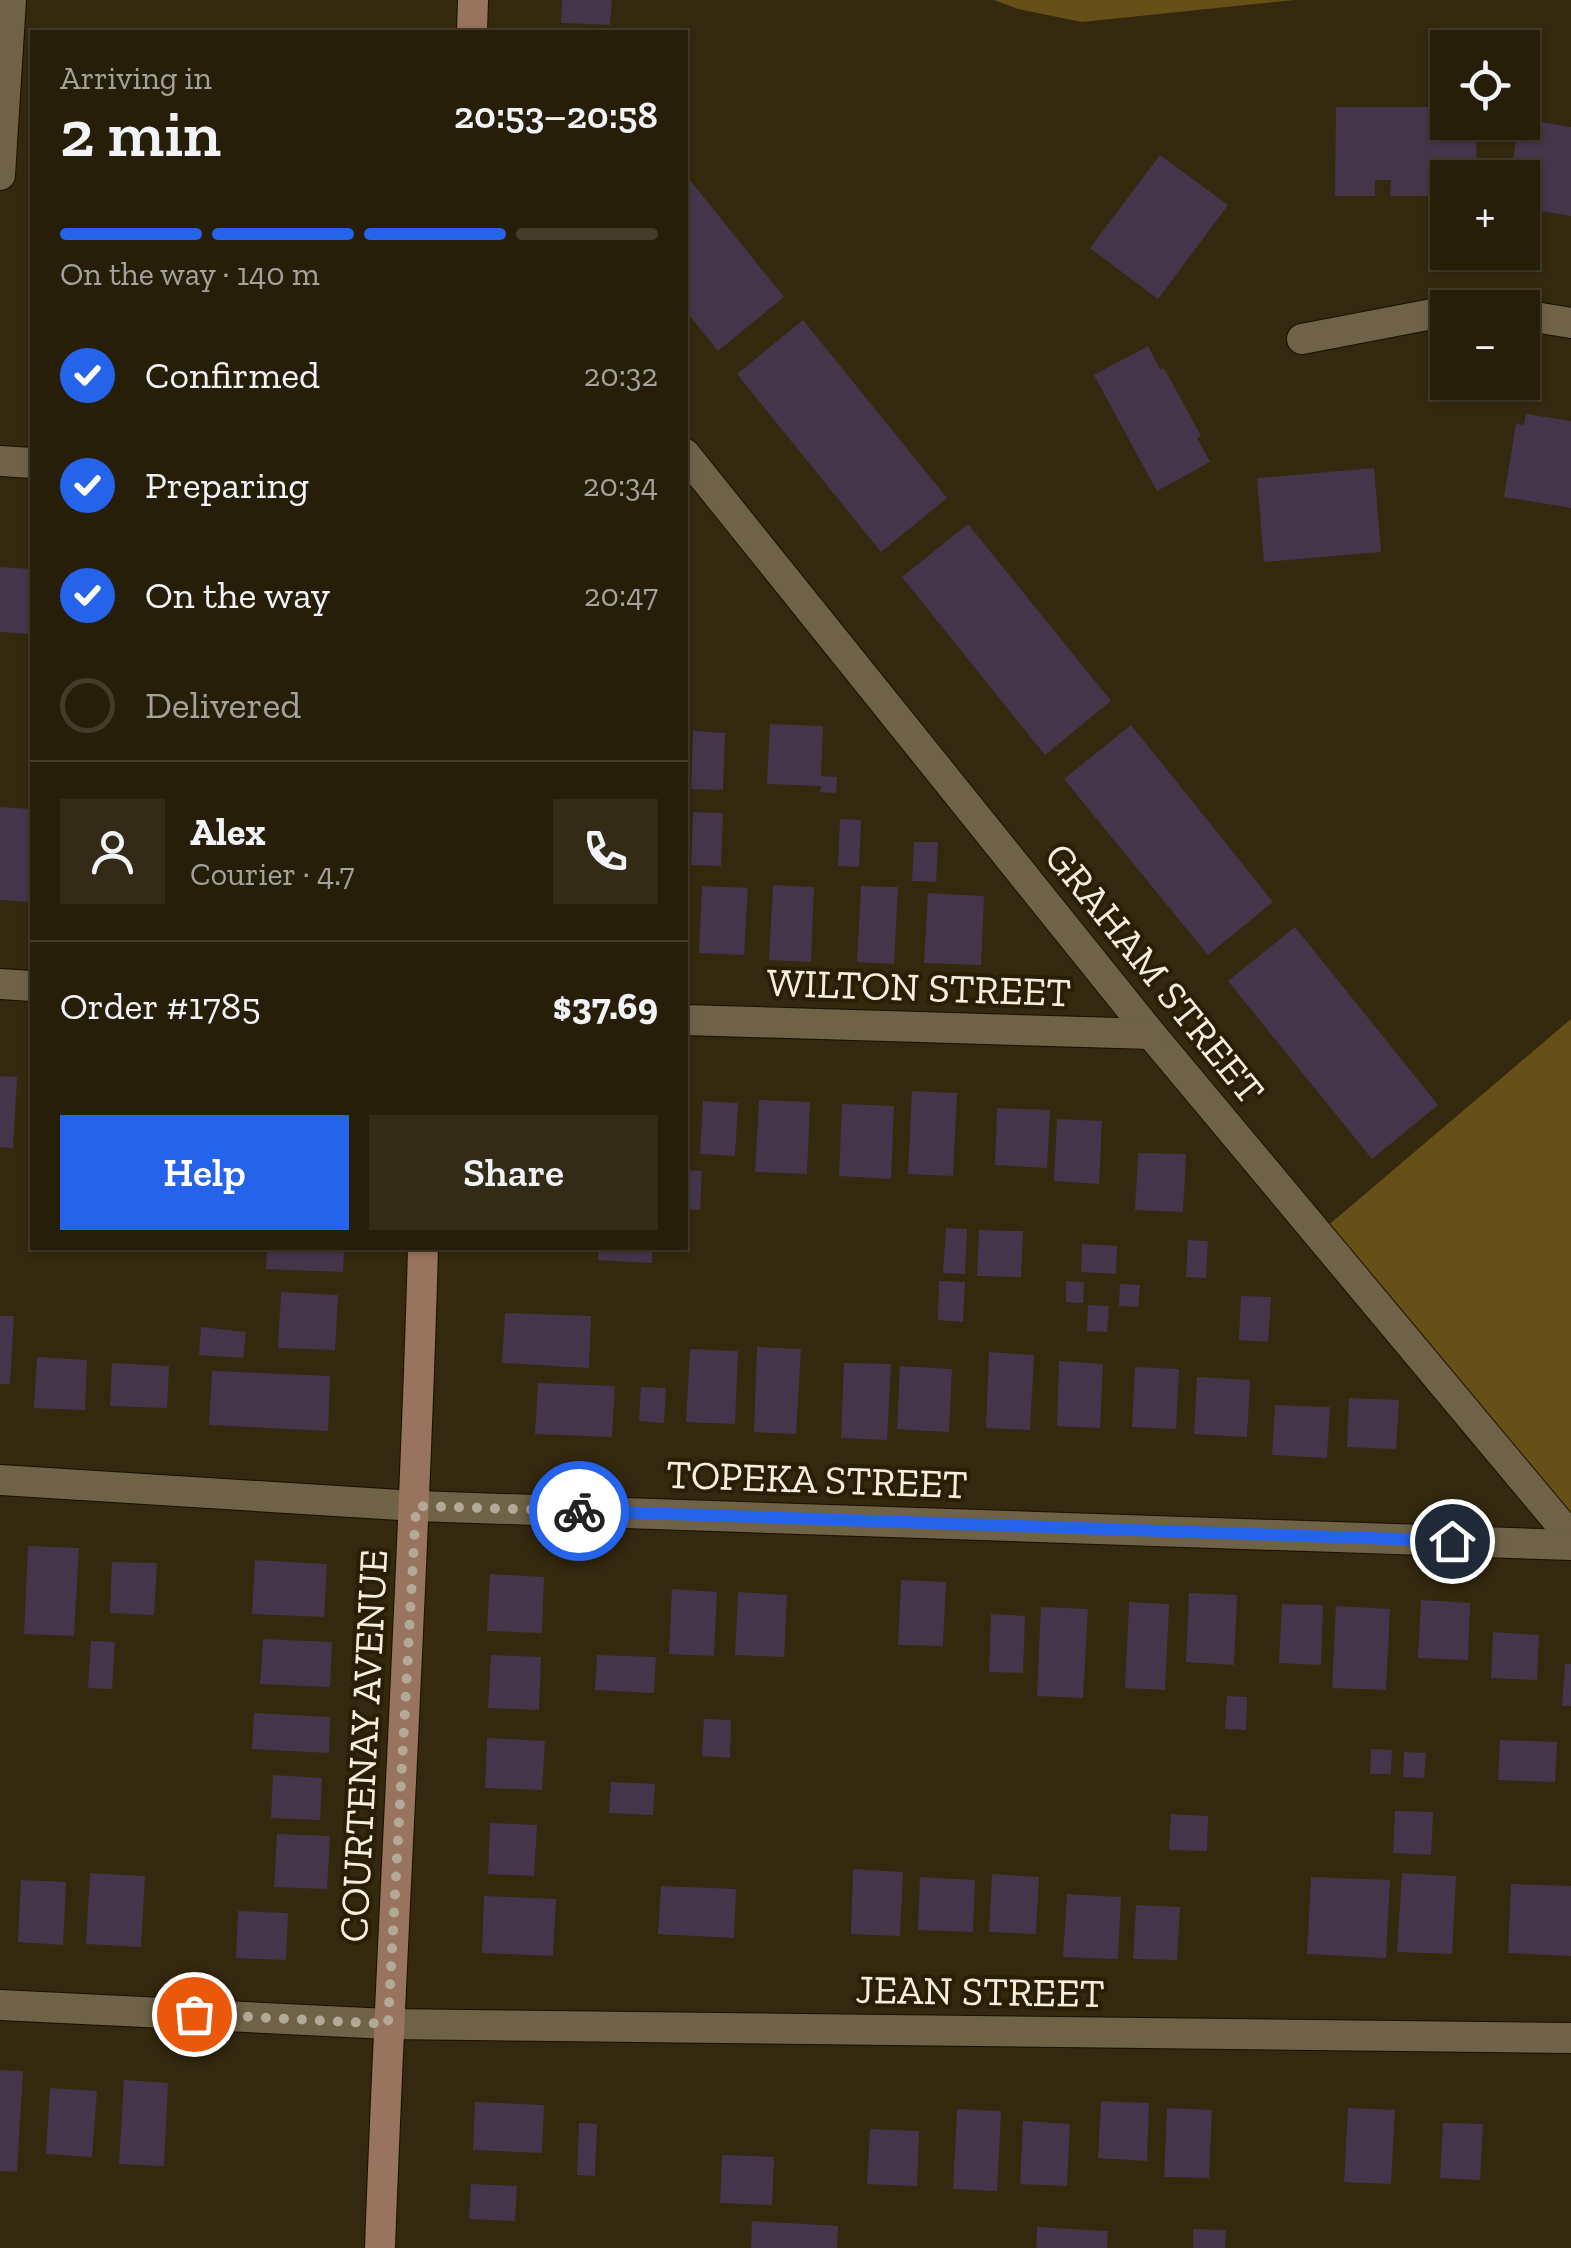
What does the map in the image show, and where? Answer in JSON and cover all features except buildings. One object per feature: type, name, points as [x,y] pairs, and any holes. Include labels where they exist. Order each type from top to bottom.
[{"type":"street","points":[[0,175],[11,0]]},
{"type":"street","points":[[472,30],[473,0]]},
{"type":"street","points":[[1302,339],[1430,314]]},
{"type":"street","points":[[1540,318],[1571,323]]},
{"type":"street","name":"GRAHAM STREET","points":[[688,458],[1150,1034],[1571,1537]]},
{"type":"street","points":[[0,461],[30,463]]},
{"type":"street","points":[[0,984],[30,986]]},
{"type":"street","name":"WILTON STREET","points":[[688,1020],[1150,1034]]},
{"type":"street","name":"COURTENAY AVENUE","points":[[380,2248],[416,1506],[424,1250]]},
{"type":"street","name":"TOPEKA STREET","points":[[0,1480],[416,1506],[1571,1546]]},
{"type":"street","name":"JEAN STREET","points":[[0,2005],[388,2024],[1571,2038]]},
{"type":"shaded area","points":[[994,0],[1294,0],[1082,22]]},
{"type":"shaded area","points":[[1571,1019],[1571,1537],[1318,1234]]},
{"type":"way so far","points":[[194,2014],[388,2024],[416,1506],[579,1511]]},
{"type":"route","points":[[579,1511],[1452,1541]]}]
